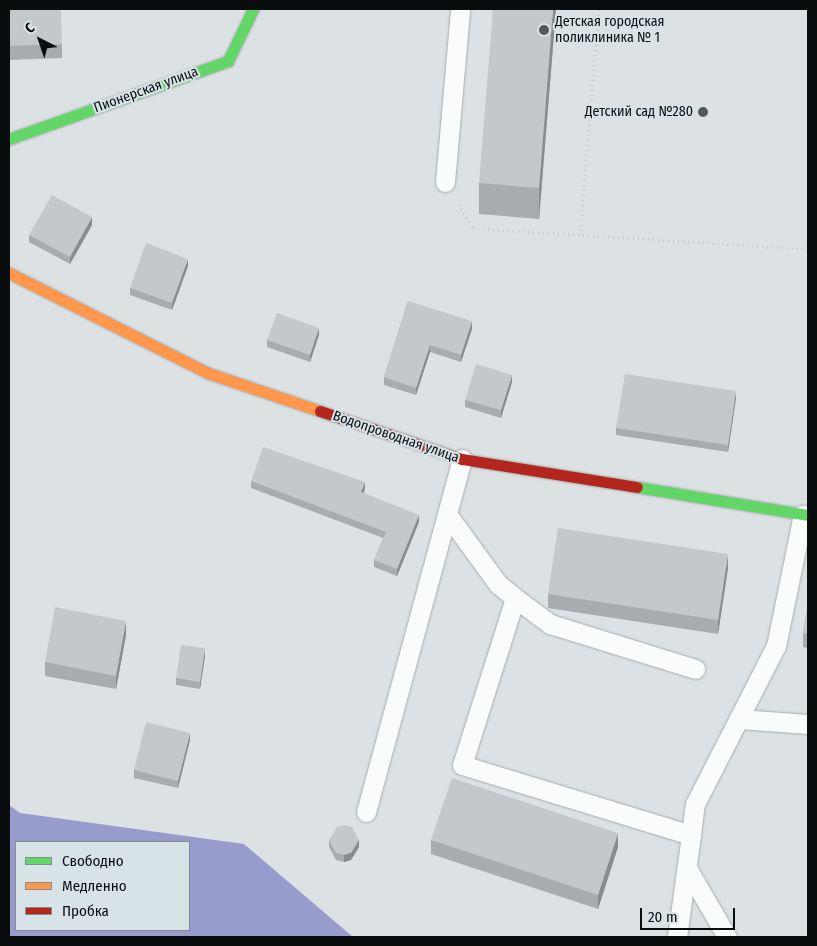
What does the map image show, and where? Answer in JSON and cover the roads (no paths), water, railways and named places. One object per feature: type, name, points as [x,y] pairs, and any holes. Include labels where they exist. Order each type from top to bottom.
[{"type":"street","name":"Пионерская улица","points":[[9,139],[228,61],[253,9]]},
{"type":"street","name":"Водопроводная улица","points":[[9,274],[208,373],[462,459],[805,515]]},
{"type":"lane","points":[[445,182],[460,9]]},
{"type":"lane","points":[[366,812],[462,459]]},
{"type":"lane","points":[[447,514],[498,584],[550,624],[695,669]]},
{"type":"lane","points":[[677,937],[696,804],[776,646],[805,515]]},
{"type":"lane","points":[[515,598],[462,765],[691,835]]},
{"type":"lane","points":[[739,719],[808,724]]},
{"type":"lane","points":[[687,868],[727,937]]},
{"type":"water","points":[[9,805],[20,813],[244,844],[353,937],[9,937]]},
{"type":"place","name":"Детская городская поликлиника № 1","points":[[544,30]]},
{"type":"place","name":"Детский сад №280","points":[[703,112]]}]
